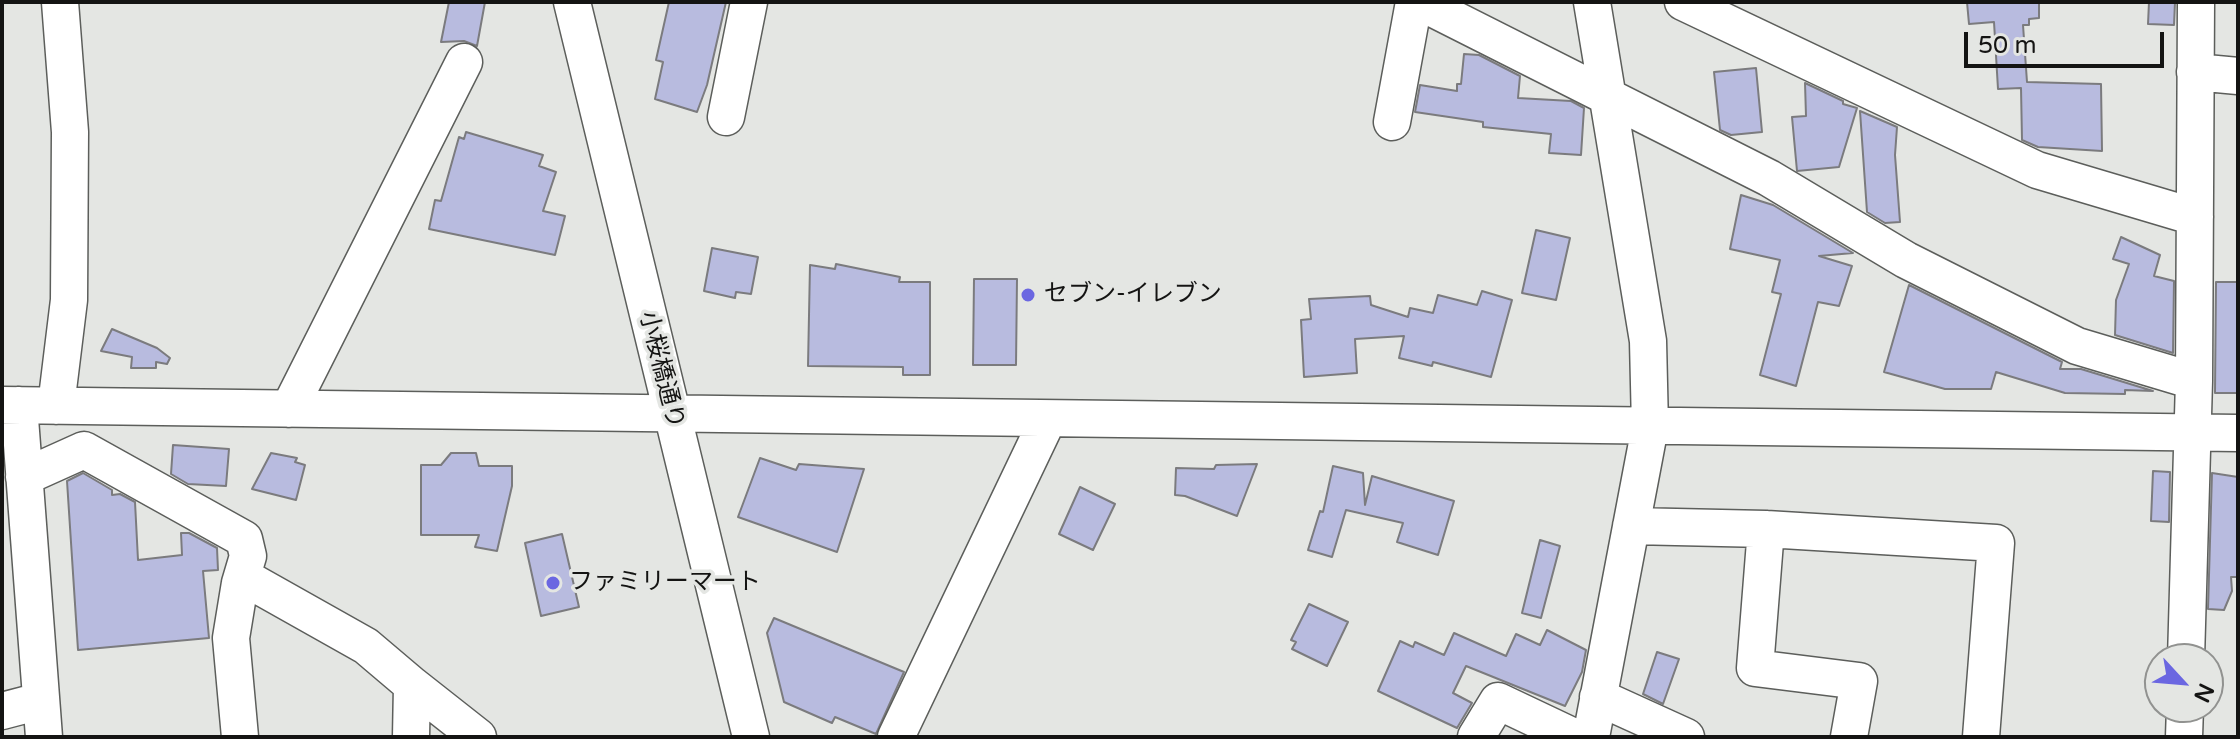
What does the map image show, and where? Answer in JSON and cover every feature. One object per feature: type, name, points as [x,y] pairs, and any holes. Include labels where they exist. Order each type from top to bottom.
[{"type":"street","points":[[56,406],[69,300],[70,132],[60,2]]},
{"type":"street","name":"小桜橋通り","points":[[572,2],[751,737]]},
{"type":"street","points":[[726,117],[749,2]]},
{"type":"street","points":[[1392,122],[1414,2]]},
{"type":"street","points":[[1420,2],[1769,178],[1906,260],[2077,346],[2194,381]]},
{"type":"street","points":[[1591,737],[1650,427],[1648,341],[1592,2]]},
{"type":"street","points":[[1683,2],[2037,170],[2195,217]]},
{"type":"street","points":[[2186,643],[2194,381],[2196,2]]},
{"type":"street","points":[[289,409],[464,62]]},
{"type":"street","points":[[2195,72],[2238,76]]},
{"type":"street","points":[[44,737],[24,477],[10,405],[2238,433]]},
{"type":"street","points":[[896,737],[1048,419]]},
{"type":"street","points":[[24,477],[84,450],[244,539],[248,556],[231,638],[240,737]]},
{"type":"street","points":[[1631,526],[1766,529],[1996,543],[1981,737]]},
{"type":"street","points":[[1766,529],[1755,668],[1859,681],[1849,737]]},
{"type":"street","points":[[240,583],[254,583],[366,646],[478,737]]},
{"type":"street","points":[[411,737],[412,685]]},
{"type":"street","points":[[1598,697],[1686,737]]},
{"type":"street","points":[[2,711],[40,701]]},
{"type":"street","points":[[1476,737],[1498,701],[1574,737]]},
{"type":"building","points":[[449,2],[485,2],[477,46],[464,41],[441,42]]},
{"type":"building","points":[[669,2],[726,2],[707,85],[697,112],[655,99],[663,62],[656,60]]},
{"type":"building","points":[[1967,2],[2039,2],[2039,18],[2029,19],[2029,25],[2023,25],[2027,82],[2101,84],[2102,151],[2038,147],[2022,140],[2021,88],[1998,89],[1994,22],[1969,24]]},
{"type":"building","points":[[2149,2],[2175,2],[2174,25],[2148,24]]},
{"type":"building","points":[[1464,54],[1479,55],[1520,76],[1518,98],[1571,101],[1584,108],[1581,155],[1549,153],[1551,134],[1483,127],[1483,122],[1415,112],[1420,85],[1457,91],[1457,84],[1461,84]]},
{"type":"building","points":[[1756,68],[1762,132],[1731,135],[1720,130],[1714,72]]},
{"type":"building","points":[[1805,83],[1843,101],[1843,104],[1857,108],[1839,167],[1797,171],[1792,117],[1806,116]]},
{"type":"building","points":[[1860,111],[1897,127],[1895,155],[1900,222],[1885,223],[1867,212]]},
{"type":"building","points":[[466,132],[543,155],[539,166],[556,172],[543,211],[565,216],[555,255],[429,229],[435,200],[441,201],[459,137],[464,139]]},
{"type":"building","points":[[1741,195],[1773,205],[1853,253],[1819,256],[1852,266],[1839,306],[1818,302],[1796,386],[1760,375],[1781,294],[1772,292],[1780,260],[1730,249]]},
{"type":"building","points":[[1536,230],[1570,238],[1556,300],[1522,293]]},
{"type":"building","points":[[2121,237],[2160,255],[2154,276],[2174,281],[2173,353],[2115,335],[2116,300],[2129,264],[2113,259]]},
{"type":"building","points":[[712,248],[758,257],[751,294],[736,292],[735,298],[704,291]]},
{"type":"building","points":[[836,264],[900,277],[899,282],[930,282],[930,375],[903,375],[903,367],[808,366],[810,265],[835,269]]},
{"type":"building","points":[[974,279],[1017,279],[1016,365],[973,365]]},
{"type":"building","points":[[2216,282],[2238,282],[2238,393],[2215,393]]},
{"type":"building","points":[[1909,285],[2062,362],[2060,369],[2081,369],[2153,391],[2065,393],[1996,372],[1991,389],[1945,389],[1884,372]]},
{"type":"building","points":[[1482,291],[1512,300],[1491,377],[1433,362],[1432,366],[1399,358],[1404,336],[1355,339],[1357,373],[1304,377],[1301,320],[1311,319],[1309,299],[1370,296],[1371,305],[1408,317],[1410,308],[1433,313],[1438,295],[1477,305]]},
{"type":"building","points":[[112,329],[157,348],[170,358],[167,364],[156,362],[156,368],[131,368],[132,357],[101,351]]},
{"type":"building","points":[[173,445],[229,449],[226,486],[188,484],[171,474]]},
{"type":"building","points":[[271,453],[297,458],[295,462],[305,465],[296,500],[252,489]]},
{"type":"building","points":[[451,453],[476,453],[479,466],[512,466],[512,486],[497,551],[475,547],[479,535],[421,535],[421,465],[441,465]]},
{"type":"building","points":[[760,458],[796,470],[799,464],[864,469],[837,552],[738,517]]},
{"type":"building","points":[[1257,464],[1237,516],[1175,495],[1176,468],[1214,469],[1216,465]]},
{"type":"building","points":[[1333,466],[1363,473],[1365,505],[1372,476],[1454,501],[1438,555],[1397,542],[1403,523],[1346,510],[1332,557],[1308,550],[1320,511],[1323,512]]},
{"type":"building","points":[[2153,471],[2170,472],[2169,522],[2151,521]]},
{"type":"building","points":[[83,473],[112,490],[112,495],[120,494],[135,502],[138,560],[182,555],[181,533],[189,533],[217,548],[218,570],[203,571],[209,638],[78,650],[67,481]]},
{"type":"building","points":[[2212,473],[2238,477],[2238,577],[2231,577],[2232,591],[2224,610],[2208,609]]},
{"type":"building","points":[[1080,487],[1115,504],[1093,550],[1059,534]]},
{"type":"building","points":[[562,534],[579,607],[541,616],[525,543]]},
{"type":"building","points":[[1540,540],[1560,546],[1541,618],[1522,613]]},
{"type":"building","points":[[1309,604],[1348,622],[1327,666],[1292,649],[1296,642],[1291,640]]},
{"type":"building","points":[[774,618],[904,672],[876,734],[835,717],[832,723],[784,702],[767,633]]},
{"type":"building","points":[[1547,630],[1586,650],[1582,672],[1565,706],[1466,666],[1453,693],[1472,703],[1457,728],[1378,691],[1400,641],[1413,647],[1415,642],[1444,655],[1454,633],[1506,656],[1516,634],[1540,645]]},
{"type":"building","points":[[1657,652],[1679,659],[1663,704],[1643,694]]},
{"type":"place","name":"セブン-イレブン","points":[[1028,295]]},
{"type":"place","name":"ファミリーマート","points":[[553,583]]}]
